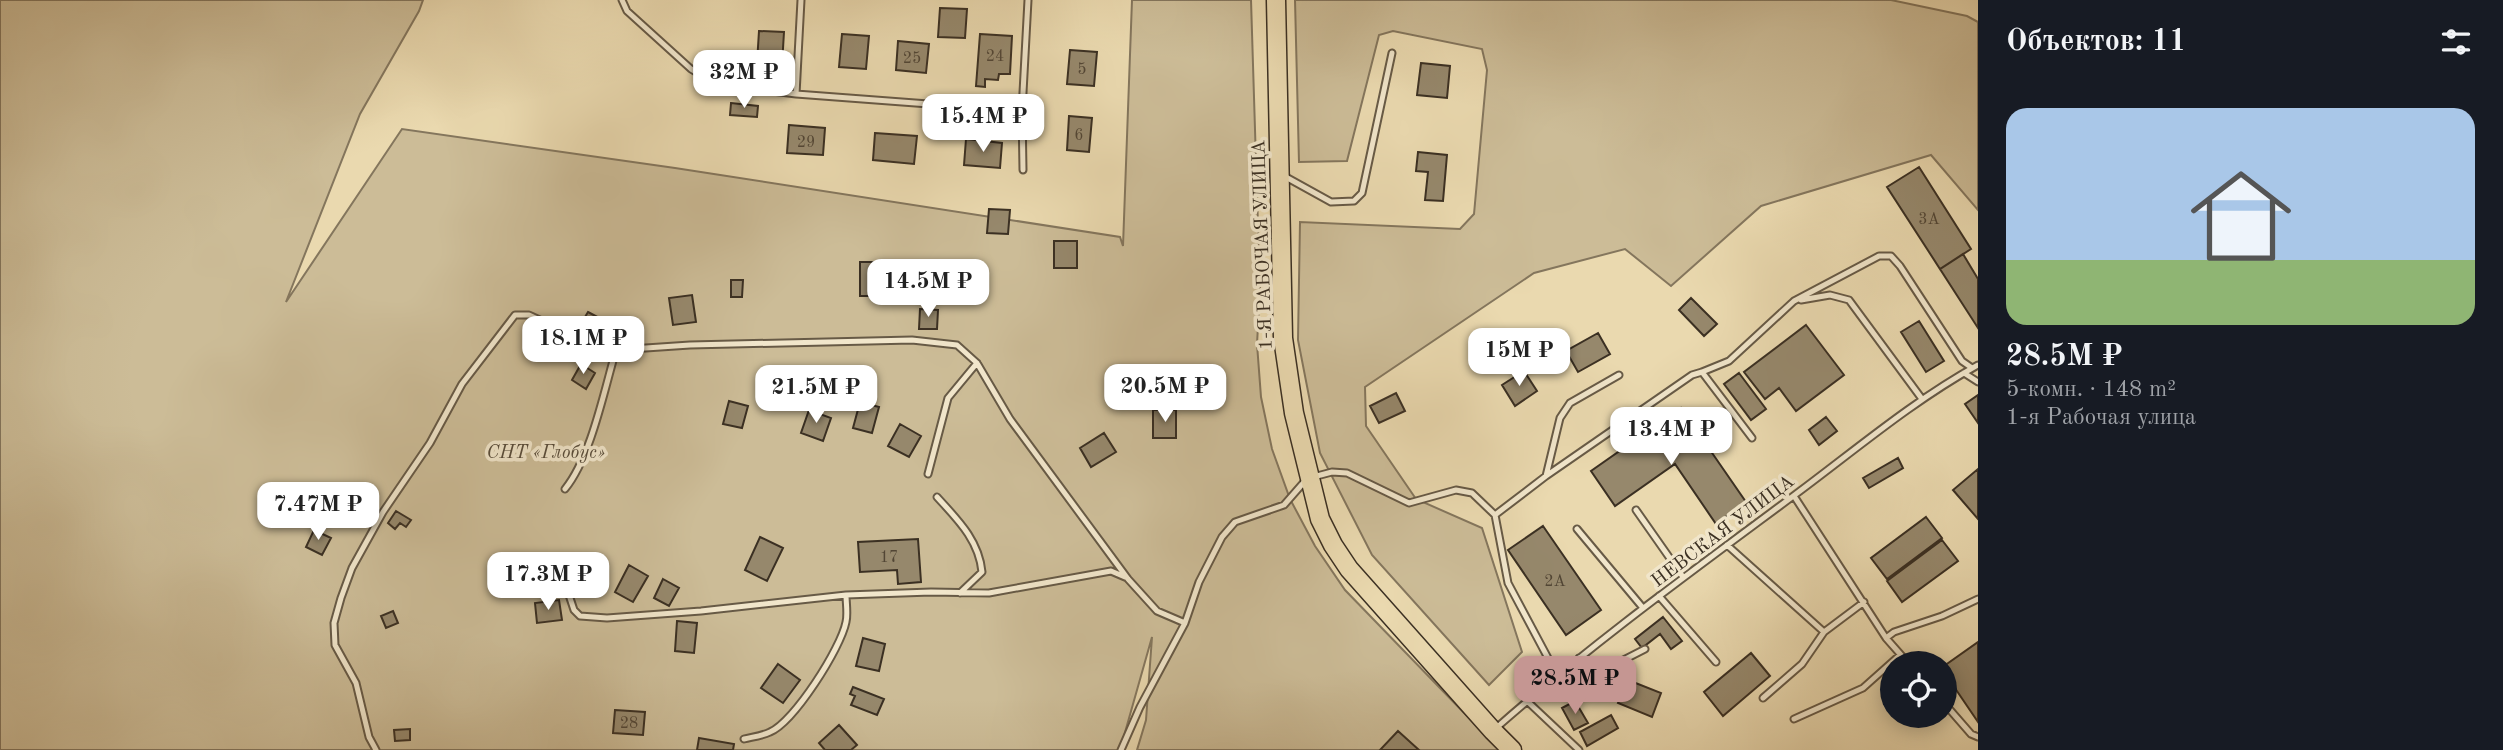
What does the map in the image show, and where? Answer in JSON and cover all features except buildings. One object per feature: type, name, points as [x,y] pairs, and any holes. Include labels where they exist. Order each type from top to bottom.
[{"type":"main road","name":"1-Я РАБОЧАЯ УЛИЦА","points":[[1276,0],[1283,338],[1294,413],[1320,519],[1349,569],[1512,750]]},
{"type":"lane","points":[[622,0],[627,11],[691,69],[726,85],[796,94],[1022,111]]},
{"type":"lane","points":[[796,94],[801,0]]},
{"type":"lane","points":[[1023,170],[1022,111],[1028,0]]},
{"type":"lane","points":[[1280,173],[1331,202],[1354,201],[1362,193],[1392,53]]},
{"type":"lane","points":[[1495,515],[1546,476],[1692,375],[1729,361],[1794,301],[1879,256],[1891,256],[1900,266],[1962,361],[1975,367]]},
{"type":"lane","points":[[1794,301],[1830,295],[1849,300],[1922,399]]},
{"type":"lane","points":[[376,750],[369,737],[356,683],[335,645],[334,623],[347,580],[383,512],[430,443],[462,384],[515,315],[529,315],[592,344],[615,350],[690,345],[912,340],[957,345],[977,363],[1010,419],[1128,579],[1157,611],[1185,623]]},
{"type":"lane","points":[[565,489],[583,458],[615,350]]},
{"type":"lane","points":[[928,474],[948,398],[977,363]]},
{"type":"lane","name":"НЕВСКАЯ УЛИЦА","points":[[1493,732],[1579,658],[1643,608],[1922,399],[1975,367]]},
{"type":"lane","points":[[1702,372],[1752,438]]},
{"type":"lane","points":[[1964,373],[1978,382]]},
{"type":"lane","points":[[1546,476],[1560,418],[1570,403],[1619,375]]},
{"type":"lane","points":[[1121,750],[1140,707],[1185,623],[1212,554],[1230,527],[1235,522],[1283,505],[1308,478],[1332,472],[1347,473],[1409,503],[1457,490],[1472,493],[1495,515],[1508,583],[1558,676]]},
{"type":"lane","points":[[1794,496],[1897,651]]},
{"type":"lane","points":[[937,497],[967,529],[981,559],[982,572],[960,593]]},
{"type":"lane","points":[[1636,510],[1683,578]]},
{"type":"lane","points":[[1577,529],[1643,608]]},
{"type":"lane","points":[[1727,545],[1824,632]]},
{"type":"lane","points":[[569,595],[574,610],[580,616],[607,618],[846,595],[1003,592],[1111,571],[1128,579]]},
{"type":"lane","points":[[744,739],[771,732],[784,723],[820,677],[846,622],[846,595]]},
{"type":"lane","points":[[1659,596],[1716,662]]},
{"type":"lane","points":[[1886,638],[1894,632],[1941,616],[1978,599]]},
{"type":"lane","points":[[1763,698],[1802,664],[1824,632],[1864,602]]},
{"type":"lane","points":[[1579,658],[1596,671],[1606,669],[1645,649]]},
{"type":"lane","points":[[1794,719],[1863,688],[1880,673]]},
{"type":"lane","points":[[1527,701],[1579,750]]},
{"type":"lane","points":[[1957,718],[1971,734],[1978,737]]},
{"type":"green space","name":"СНТ «Глобус»","points":[[0,0],[423,0],[360,114],[286,302],[402,129],[1120,237],[1123,246],[1132,0],[1251,0],[1260,291],[1257,344],[1261,397],[1272,449],[1290,499],[1315,546],[1345,590],[1500,750],[1137,750],[1146,720],[1152,637],[1120,750],[0,750]]},
{"type":"green space","points":[[1295,0],[1891,0],[1967,16],[1978,22],[1978,210],[1931,155],[1761,206],[1671,286],[1625,249],[1534,273],[1365,387],[1366,426],[1416,499],[1482,528],[1522,652],[1489,685],[1372,555],[1320,453],[1298,340],[1300,222],[1460,229],[1474,214],[1487,70],[1482,49],[1393,31],[1379,35],[1347,161],[1299,162]]}]
